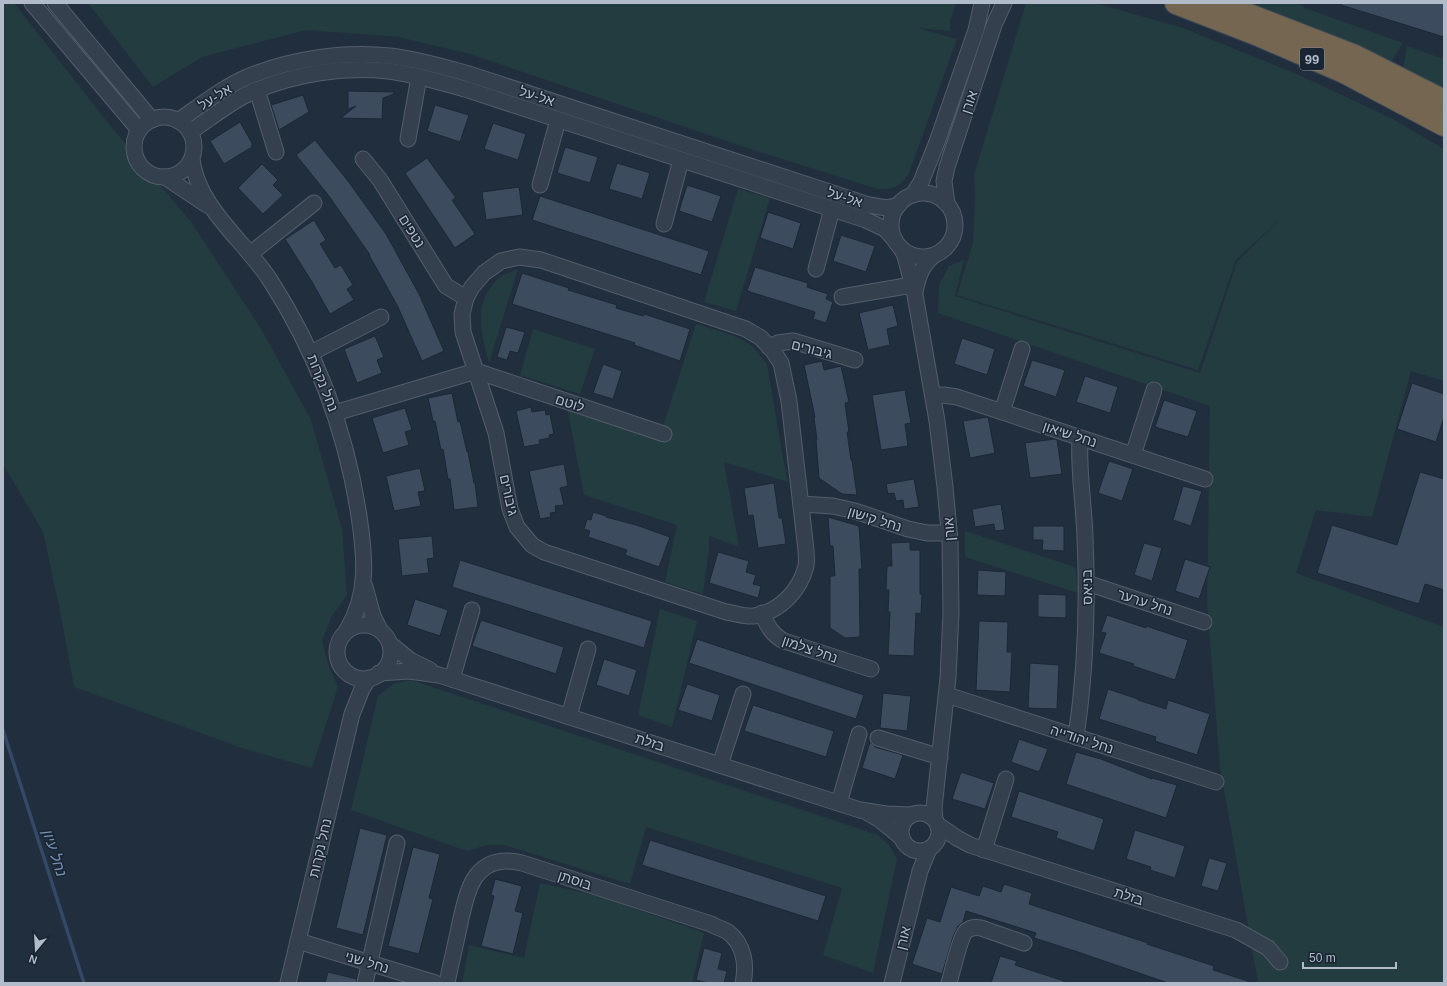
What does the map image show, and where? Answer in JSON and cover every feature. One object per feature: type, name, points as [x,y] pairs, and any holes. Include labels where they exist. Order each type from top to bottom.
[{"type":"highway","name":"99","points":[[1176,3],[1256,34],[1344,72],[1444,125]]},
{"type":"highway","name":"99","points":[[1218,3],[1355,56],[1444,101]]},
{"type":"street","points":[[32,3],[139,130]]},
{"type":"street","points":[[55,3],[152,120]]},
{"type":"street","name":"אורן","points":[[913,195],[921,182],[937,142],[976,30],[982,3]]},
{"type":"street","name":"אורן","points":[[947,204],[944,181],[947,167],[994,25],[1004,3]]},
{"type":"street","name":"אל-על","points":[[178,121],[222,91],[247,77],[296,61],[332,56],[363,54],[389,56],[439,66],[469,74],[869,205],[887,208],[899,205]]},
{"type":"street","name":"אל-על","points":[[190,132],[231,104],[257,90],[300,76],[333,71],[388,71],[419,77],[465,89],[866,220],[885,229],[898,244]]},
{"type":"street","points":[[408,139],[419,77]]},
{"type":"street","points":[[257,90],[276,152]]},
{"type":"street","points":[[160,117],[169,118],[178,121],[190,132],[194,146],[192,160],[186,168],[178,174],[159,177],[149,174],[141,168],[136,159],[134,149],[135,139],[139,130],[147,122],[152,120],[160,117]]},
{"type":"street","points":[[540,185],[558,120]]},
{"type":"street","name":"נטפים","points":[[363,159],[380,180],[446,286],[466,298]]},
{"type":"street","name":"נחל נקרות","points":[[192,160],[193,170],[213,209],[269,279],[293,318],[311,354],[335,413],[345,444],[362,532],[364,584],[373,616],[380,630]]},
{"type":"street","points":[[664,224],[681,160]]},
{"type":"street","name":"נחל נקרות","points":[[165,177],[213,209]]},
{"type":"street","points":[[930,194],[938,197],[947,204],[953,213],[955,223],[954,234],[950,244],[942,251],[933,256],[915,256],[908,253],[898,244],[892,226],[895,211],[906,199],[913,195],[930,194]]},
{"type":"street","points":[[250,254],[314,203]]},
{"type":"street","points":[[816,270],[832,209]]},
{"type":"street","name":"אורן","points":[[898,244],[905,256],[914,290],[933,396],[941,451],[949,533],[951,612],[947,695],[934,808],[937,823]]},
{"type":"street","name":"אורן","points":[[914,290],[923,266],[933,256]]},
{"type":"street","name":"גיבורים","points":[[519,257],[541,260],[746,329],[761,338],[781,363],[789,401],[801,504],[807,564],[801,582],[790,597],[772,610],[753,616],[726,612],[544,552],[532,544],[517,527],[510,509],[496,432],[463,332],[462,314],[466,298],[472,287],[484,273],[500,262],[519,257]]},
{"type":"street","points":[[842,297],[914,290]]},
{"type":"street","points":[[311,354],[381,317]]},
{"type":"street","name":"גיבורים","points":[[769,347],[778,343],[793,341],[855,360]]},
{"type":"street","points":[[1002,412],[1022,348]]},
{"type":"street","points":[[335,413],[476,371]]},
{"type":"street","name":"לוטם","points":[[476,371],[664,434]]},
{"type":"street","points":[[1133,455],[1154,390]]},
{"type":"street","name":"נחל שיאון","points":[[933,396],[944,395],[958,397],[1205,479]]},
{"type":"street","name":"בניאס","points":[[1076,737],[1082,696],[1087,614],[1087,583],[1080,438]]},
{"type":"street","name":"נחל קישון","points":[[801,504],[833,506],[855,511],[908,529],[927,533],[949,533]]},
{"type":"street","name":"נחל ערער","points":[[1087,583],[1204,622]]},
{"type":"street","name":"נחל נקרות","points":[[347,630],[355,615],[364,584]]},
{"type":"street","points":[[446,677],[472,610]]},
{"type":"street","name":"נחל צלמון","points":[[762,613],[767,625],[777,638],[871,669]]},
{"type":"street","points":[[364,624],[380,630],[386,636],[390,644],[390,658],[388,664],[374,676],[360,679],[344,671],[339,663],[337,645],[347,630],[364,624]]},
{"type":"street","name":"בזלת","points":[[390,644],[410,660],[446,677],[860,810],[880,820],[903,841]]},
{"type":"street","points":[[569,716],[588,649]]},
{"type":"street","name":"נחל נקרות","points":[[344,671],[349,683],[352,714]]},
{"type":"street","name":"בזלת","points":[[374,676],[408,671],[446,677]]},
{"type":"street","name":"נחל נקרות","points":[[288,983],[352,714],[362,689],[374,676]]},
{"type":"street","points":[[720,765],[743,694]]},
{"type":"street","name":"נחל יהודייה","points":[[947,695],[1216,782]]},
{"type":"street","points":[[839,803],[859,734]]},
{"type":"street","points":[[878,738],[939,761]]},
{"type":"street","name":"אורן","points":[[913,814],[927,792],[939,761]]},
{"type":"street","points":[[984,850],[1006,779]]},
{"type":"street","name":"בזלת","points":[[860,810],[886,814],[913,814]]},
{"type":"street","points":[[913,814],[927,814],[937,823],[939,835],[932,847],[918,851],[908,847],[903,841],[901,828],[906,818],[913,814]]},
{"type":"street","name":"בזלת","points":[[937,823],[957,838],[970,845],[1236,930],[1268,948],[1280,962]]},
{"type":"street","name":"אורן","points":[[903,841],[913,868],[915,894]]},
{"type":"street","points":[[365,983],[397,843]]},
{"type":"street","name":"בזלת","points":[[932,847],[946,843],[970,845]]},
{"type":"street","name":"אורן","points":[[892,983],[924,859],[932,847]]},
{"type":"street","name":"בוסתן","points":[[447,983],[466,897],[471,883],[480,871],[493,863],[507,861],[522,863],[711,924],[728,932],[740,945],[744,959],[742,983]]},
{"type":"street","points":[[949,983],[963,934],[970,928],[981,928],[1024,943]]},
{"type":"street","name":"נחל שני","points":[[298,941],[435,983]]},
{"type":"green space","points":[[3,3],[14,3],[109,124],[192,223],[263,332],[311,420],[342,529],[347,595],[332,616],[322,640],[328,664],[338,687],[312,768],[242,748],[74,687],[43,532],[3,464]]},
{"type":"green space","points":[[88,3],[956,3],[950,21],[950,31],[917,28],[957,39],[909,173],[900,184],[893,188],[878,189],[750,149],[470,54],[398,37],[306,30],[202,57],[153,87]]},
{"type":"green space","points":[[1026,3],[1095,3],[1183,28],[1299,75],[1391,118],[1444,149],[1444,381],[1411,371],[1372,517],[1316,510],[1296,573],[1444,627],[1444,983],[1258,983],[1220,767],[1207,603],[1210,406],[938,313],[939,285],[949,266],[964,260],[955,296],[1200,373],[1237,262],[1281,218],[1236,260],[1198,370],[957,295],[973,243],[975,197],[974,175]]},
{"type":"green space","points":[[1242,3],[1298,3],[1305,8],[1403,43],[1390,64]]},
{"type":"green space","points":[[1407,46],[1444,59],[1444,91],[1403,69]]},
{"type":"green space","points":[[738,189],[770,198],[736,311],[704,302]]},
{"type":"green space","points":[[518,269],[489,363],[481,330],[484,298],[490,288],[500,277]]},
{"type":"green space","points":[[696,324],[732,335],[746,342],[752,346],[767,364],[788,482],[724,462],[739,547],[709,536],[709,549],[703,594],[665,582],[677,525],[584,495],[567,407],[659,438]]},
{"type":"green space","points":[[533,329],[595,349],[580,394],[520,375]]},
{"type":"green space","points":[[965,531],[1075,567],[1078,593],[965,557]]},
{"type":"green space","points":[[660,609],[697,621],[672,727],[638,715]]},
{"type":"green space","points":[[411,680],[878,835],[889,845],[897,859],[873,973],[823,955],[842,888],[646,827],[630,884],[504,845],[487,845],[467,851],[351,810],[378,696],[395,683]]},
{"type":"green space","points":[[540,883],[602,897],[704,933],[692,983],[462,983],[469,945],[524,958]]},
{"type":"building","points":[[1341,3],[1444,3],[1444,37],[1341,5]]},
{"type":"building","points":[[348,91],[394,92],[394,94],[383,98],[382,119],[341,118],[356,106],[348,109]]},
{"type":"building","points":[[303,95],[309,112],[279,130],[271,105]]},
{"type":"building","points":[[435,105],[469,115],[460,142],[427,131]]},
{"type":"building","points":[[240,122],[252,143],[252,147],[224,164],[210,141]]},
{"type":"building","points":[[493,123],[526,134],[518,160],[484,149]]},
{"type":"building","points":[[315,140],[348,181],[386,234],[419,294],[444,351],[422,361],[397,305],[370,255],[329,196],[296,155]]},
{"type":"building","points":[[565,147],[598,157],[590,183],[557,173]]},
{"type":"building","points":[[427,158],[456,198],[452,200],[475,234],[455,248],[405,173]]},
{"type":"building","points":[[617,163],[650,173],[642,199],[609,189]]},
{"type":"building","points":[[262,164],[278,180],[273,185],[283,195],[263,214],[238,188]]},
{"type":"building","points":[[687,185],[721,196],[712,222],[679,211]]},
{"type":"building","points":[[519,187],[523,215],[486,220],[482,192]]},
{"type":"building","points":[[540,196],[709,251],[701,275],[532,220]]},
{"type":"building","points":[[768,212],[801,223],[793,249],[760,238]]},
{"type":"building","points":[[314,220],[326,240],[320,244],[335,268],[341,265],[353,285],[347,289],[354,300],[330,314],[285,239]]},
{"type":"building","points":[[841,235],[875,246],[866,272],[833,261]]},
{"type":"building","points":[[755,267],[808,283],[807,287],[828,294],[826,299],[833,302],[826,323],[813,319],[815,312],[747,291]]},
{"type":"building","points":[[522,273],[569,288],[568,290],[617,305],[616,308],[643,316],[644,314],[690,329],[680,361],[634,345],[635,343],[512,304]]},
{"type":"building","points":[[893,305],[898,326],[887,329],[890,345],[868,350],[859,313]]},
{"type":"building","points":[[506,327],[525,332],[518,353],[510,351],[507,360],[497,357]]},
{"type":"building","points":[[375,336],[384,357],[377,360],[382,373],[357,383],[344,349]]},
{"type":"building","points":[[962,338],[995,349],[987,375],[954,364]]},
{"type":"building","points":[[1032,360],[1065,370],[1056,397],[1023,386]]},
{"type":"building","points":[[822,361],[824,370],[841,366],[849,402],[845,403],[849,432],[847,432],[857,495],[842,494],[819,478],[815,417],[804,365]]},
{"type":"building","points":[[603,364],[622,371],[613,399],[593,393]]},
{"type":"building","points":[[1085,376],[1118,387],[1110,413],[1076,402]]},
{"type":"building","points":[[1412,383],[1444,394],[1444,417],[1436,442],[1397,429]]},
{"type":"building","points":[[905,390],[911,423],[905,424],[908,446],[881,450],[872,395]]},
{"type":"building","points":[[452,393],[458,422],[460,421],[468,452],[475,483],[478,507],[454,510],[450,479],[448,479],[443,449],[441,450],[435,421],[433,421],[428,398]]},
{"type":"building","points":[[1164,400],[1197,411],[1188,437],[1155,427]]},
{"type":"building","points":[[531,407],[532,412],[545,410],[546,415],[550,414],[554,434],[549,435],[550,438],[539,440],[540,444],[524,447],[516,411]]},
{"type":"building","points":[[405,408],[412,430],[405,432],[409,445],[383,453],[372,418]]},
{"type":"building","points":[[988,417],[995,453],[970,458],[963,421]]},
{"type":"building","points":[[1057,440],[1062,474],[1030,478],[1025,443]]},
{"type":"building","points":[[1109,461],[1133,469],[1122,501],[1098,493]]},
{"type":"building","points":[[564,464],[568,486],[560,488],[564,505],[555,506],[556,512],[550,513],[551,517],[540,519],[529,471]]},
{"type":"building","points":[[420,468],[425,491],[418,492],[421,506],[394,511],[386,476]]},
{"type":"building","points":[[1420,472],[1444,479],[1444,590],[1425,584],[1419,604],[1317,573],[1332,525],[1397,545]]},
{"type":"building","points":[[914,479],[919,507],[904,509],[903,500],[896,501],[894,493],[888,494],[886,484]]},
{"type":"building","points":[[774,483],[779,518],[782,518],[786,544],[758,548],[753,515],[748,516],[744,488]]},
{"type":"building","points":[[1183,486],[1202,491],[1191,526],[1173,520]]},
{"type":"building","points":[[1001,504],[1005,530],[995,531],[994,524],[975,527],[972,509]]},
{"type":"building","points":[[593,512],[670,537],[659,567],[625,555],[627,550],[588,537],[590,531],[584,529],[587,519],[591,520]]},
{"type":"building","points":[[828,517],[859,526],[862,569],[859,569],[860,637],[845,638],[830,628],[830,576],[835,576],[833,546],[830,546]]},
{"type":"building","points":[[1033,526],[1064,526],[1064,551],[1042,550],[1043,540],[1033,540]]},
{"type":"building","points":[[432,536],[434,558],[427,559],[429,573],[402,576],[398,539]]},
{"type":"building","points":[[910,542],[910,550],[920,550],[920,594],[922,594],[921,614],[916,613],[914,656],[888,655],[890,612],[888,612],[889,590],[886,590],[887,566],[892,566],[891,543]]},
{"type":"building","points":[[1144,543],[1162,548],[1152,581],[1134,575]]},
{"type":"building","points":[[718,552],[749,561],[746,572],[756,575],[753,584],[761,586],[758,598],[709,583]]},
{"type":"building","points":[[1185,559],[1210,567],[1199,599],[1175,591]]},
{"type":"building","points":[[460,560],[652,621],[644,648],[452,587]]},
{"type":"building","points":[[978,570],[1006,572],[1005,596],[977,595]]},
{"type":"building","points":[[1038,594],[1066,595],[1066,618],[1038,617]]},
{"type":"building","points":[[415,599],[448,610],[440,636],[407,625]]},
{"type":"building","points":[[1107,615],[1188,640],[1175,680],[1133,666],[1134,664],[1099,653],[1106,633],[1101,632]]},
{"type":"building","points":[[481,620],[564,647],[556,674],[472,646]]},
{"type":"building","points":[[979,621],[1008,622],[1007,652],[1012,652],[1010,692],[976,690]]},
{"type":"building","points":[[697,639],[864,695],[856,719],[689,663]]},
{"type":"building","points":[[604,659],[637,670],[629,696],[596,685]]},
{"type":"building","points":[[1030,663],[1059,665],[1057,709],[1028,708]]},
{"type":"building","points":[[687,684],[720,695],[712,721],[678,710]]},
{"type":"building","points":[[1108,689],[1166,709],[1168,700],[1210,714],[1197,755],[1155,741],[1156,737],[1099,719]]},
{"type":"building","points":[[883,693],[911,696],[907,731],[880,728]]},
{"type":"building","points":[[753,705],[834,731],[826,757],[744,731]]},
{"type":"building","points":[[1019,739],[1048,749],[1039,772],[1011,762]]},
{"type":"building","points":[[870,742],[875,747],[903,755],[895,779],[862,768]]},
{"type":"building","points":[[1076,752],[1101,759],[1152,779],[1177,785],[1166,818],[1066,784]]},
{"type":"building","points":[[961,772],[994,783],[985,809],[952,799]]},
{"type":"building","points":[[1019,791],[1104,819],[1094,851],[1056,838],[1058,832],[1011,817]]},
{"type":"building","points":[[360,828],[387,835],[363,935],[336,928]]},
{"type":"building","points":[[1135,830],[1185,846],[1175,878],[1150,870],[1151,867],[1126,859]]},
{"type":"building","points":[[650,840],[826,896],[818,921],[642,865]]},
{"type":"building","points":[[413,847],[440,854],[429,898],[433,899],[419,954],[388,946]]},
{"type":"building","points":[[1209,858],[1227,863],[1218,891],[1201,886]]},
{"type":"building","points":[[495,879],[522,886],[515,911],[523,913],[513,954],[481,946],[494,896],[491,895]]},
{"type":"building","points":[[1004,884],[1032,893],[1029,904],[1214,966],[1213,970],[1248,981],[1248,983],[1168,983],[1034,938],[1036,933],[966,911],[963,922],[958,926],[953,937],[942,974],[912,964],[927,918],[940,922],[951,887],[979,896],[983,886],[1001,892]]},
{"type":"building","points":[[704,948],[722,953],[718,969],[727,971],[724,983],[708,983],[696,980]]},
{"type":"building","points":[[1000,956],[1017,961],[1015,965],[1064,981],[1063,983],[991,983]]},
{"type":"building","points":[[328,972],[357,979],[356,983],[325,983]]},
{"type":"waterway","name":"נחל עיון","points":[[3,730],[84,983]]}]
